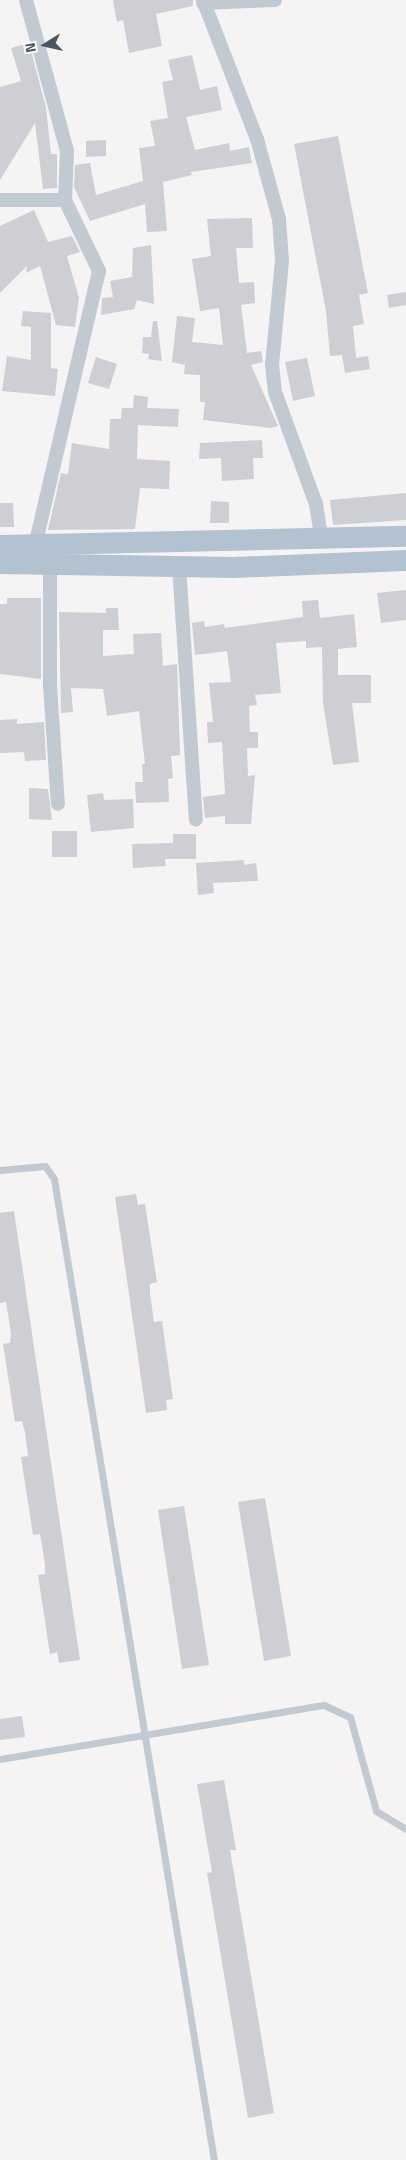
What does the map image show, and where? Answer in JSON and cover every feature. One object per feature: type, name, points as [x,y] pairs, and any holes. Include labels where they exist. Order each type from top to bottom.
[{"type":"main road","points":[[0,563],[39,558],[406,536]]},
{"type":"main road","points":[[0,545],[39,558],[178,566],[406,560]]},
{"type":"street","points":[[26,0],[67,151],[65,200],[99,271],[39,558],[58,804]]},
{"type":"street","points":[[275,0],[203,2],[257,139],[279,219],[282,261],[272,364],[274,383],[316,504],[322,541]]},
{"type":"street","points":[[0,200],[65,200]]},
{"type":"street","points":[[178,566],[196,819]]},
{"type":"lane","points":[[0,1170],[45,1166],[54,1180],[142,1734],[214,2160]]},
{"type":"lane","points":[[0,1759],[324,1705],[350,1718],[376,1811],[406,1829]]},
{"type":"building","points":[[113,0],[193,0],[193,6],[156,14],[162,46],[129,53],[123,20],[117,22]]},
{"type":"building","points":[[29,43],[46,108],[51,154],[57,154],[57,188],[43,189],[35,123],[0,180],[0,87],[21,81],[11,48]]},
{"type":"building","points":[[192,55],[200,90],[217,86],[222,110],[186,117],[195,150],[229,143],[230,151],[249,147],[252,163],[191,172],[192,175],[163,182],[167,231],[147,232],[145,204],[90,221],[74,187],[75,165],[90,163],[96,195],[143,181],[139,148],[155,146],[150,121],[168,118],[162,82],[173,80],[168,60]]},
{"type":"building","points":[[338,136],[368,293],[359,295],[364,324],[353,326],[356,358],[368,356],[370,369],[345,373],[342,355],[330,356],[326,311],[294,144]]},
{"type":"building","points":[[106,140],[106,156],[86,157],[86,141]]},
{"type":"building","points":[[34,210],[48,242],[72,236],[80,252],[67,256],[79,298],[75,327],[56,325],[40,266],[26,273],[27,266],[0,293],[0,226]]},
{"type":"building","points":[[252,218],[253,248],[236,248],[239,283],[254,282],[255,303],[241,305],[247,353],[261,351],[263,362],[251,365],[278,426],[271,428],[203,420],[205,402],[200,402],[200,375],[184,374],[185,365],[172,362],[177,316],[195,318],[192,342],[223,345],[219,308],[200,311],[192,259],[211,256],[207,219]]},
{"type":"building","points":[[151,245],[154,304],[137,300],[134,309],[101,315],[102,298],[113,297],[110,281],[132,277],[133,248]]},
{"type":"building","points":[[406,292],[406,305],[389,308],[387,295]]},
{"type":"building","points":[[23,311],[51,313],[51,368],[58,369],[55,396],[2,391],[7,356],[31,360],[31,327],[21,326]]},
{"type":"building","points":[[153,321],[157,321],[162,361],[148,359],[149,354],[142,353],[143,337],[151,337]]},
{"type":"building","points":[[96,357],[117,364],[109,389],[88,383]]},
{"type":"building","points":[[307,358],[315,396],[293,401],[285,362]]},
{"type":"building","points":[[134,395],[148,397],[147,408],[179,409],[178,427],[138,425],[137,459],[170,461],[169,489],[140,488],[135,529],[48,530],[61,473],[68,474],[72,443],[109,449],[110,419],[121,419],[122,408],[133,408]]},
{"type":"building","points":[[262,440],[263,458],[253,458],[254,479],[222,481],[221,458],[199,459],[200,443]]},
{"type":"building","points":[[406,493],[406,520],[333,525],[330,500]]},
{"type":"building","points":[[211,501],[229,502],[229,523],[210,523]]},
{"type":"building","points":[[0,503],[13,503],[14,527],[0,527]]},
{"type":"building","points":[[406,590],[406,620],[381,623],[377,593]]},
{"type":"building","points":[[7,598],[41,598],[41,679],[0,674],[0,604],[7,604]]},
{"type":"building","points":[[318,600],[320,618],[354,614],[357,647],[338,649],[338,675],[371,675],[371,703],[352,703],[359,762],[333,765],[323,703],[322,647],[306,648],[306,641],[276,643],[281,693],[255,695],[257,705],[249,706],[250,732],[258,732],[258,748],[247,748],[248,776],[255,775],[251,824],[225,824],[225,816],[205,818],[203,797],[225,794],[222,742],[208,743],[207,722],[213,722],[209,683],[231,682],[227,651],[195,655],[192,623],[204,621],[205,627],[224,624],[225,628],[303,617],[302,601]]},
{"type":"building","points":[[106,608],[118,608],[119,630],[103,630],[103,656],[134,654],[133,634],[161,633],[163,666],[177,664],[180,755],[171,756],[173,778],[168,779],[169,802],[136,803],[135,782],[143,782],[142,764],[145,764],[139,711],[107,716],[103,689],[71,688],[73,712],[61,713],[59,612],[106,613]]},
{"type":"building","points":[[17,719],[17,724],[44,722],[46,760],[25,761],[24,752],[0,753],[0,720]]},
{"type":"building","points":[[29,788],[48,789],[52,820],[29,819]]},
{"type":"building","points":[[103,793],[104,800],[133,799],[134,828],[91,832],[87,795]]},
{"type":"building","points":[[52,831],[77,831],[77,857],[52,857]]},
{"type":"building","points":[[173,834],[196,834],[196,859],[165,859],[166,866],[133,868],[132,844],[173,843]]},
{"type":"building","points":[[244,860],[244,865],[256,863],[258,881],[213,883],[214,893],[198,895],[196,863]]},
{"type":"building","points":[[136,1194],[138,1205],[145,1204],[157,1282],[150,1284],[154,1322],[162,1321],[173,1399],[166,1400],[167,1410],[146,1413],[115,1197]]},
{"type":"building","points":[[14,1211],[80,1660],[59,1663],[57,1652],[50,1654],[38,1575],[45,1574],[45,1564],[40,1534],[33,1535],[21,1457],[28,1456],[25,1432],[22,1421],[15,1422],[3,1344],[10,1343],[11,1333],[6,1302],[0,1303],[0,1213]]},
{"type":"building","points":[[265,1498],[291,1656],[264,1661],[238,1502]]},
{"type":"building","points":[[184,1506],[209,1665],[182,1669],[158,1510]]},
{"type":"building","points":[[22,1716],[25,1737],[0,1740],[0,1719]]},
{"type":"building","points":[[224,1780],[236,1850],[230,1850],[274,2113],[248,2118],[207,1873],[212,1872],[197,1784]]}]
